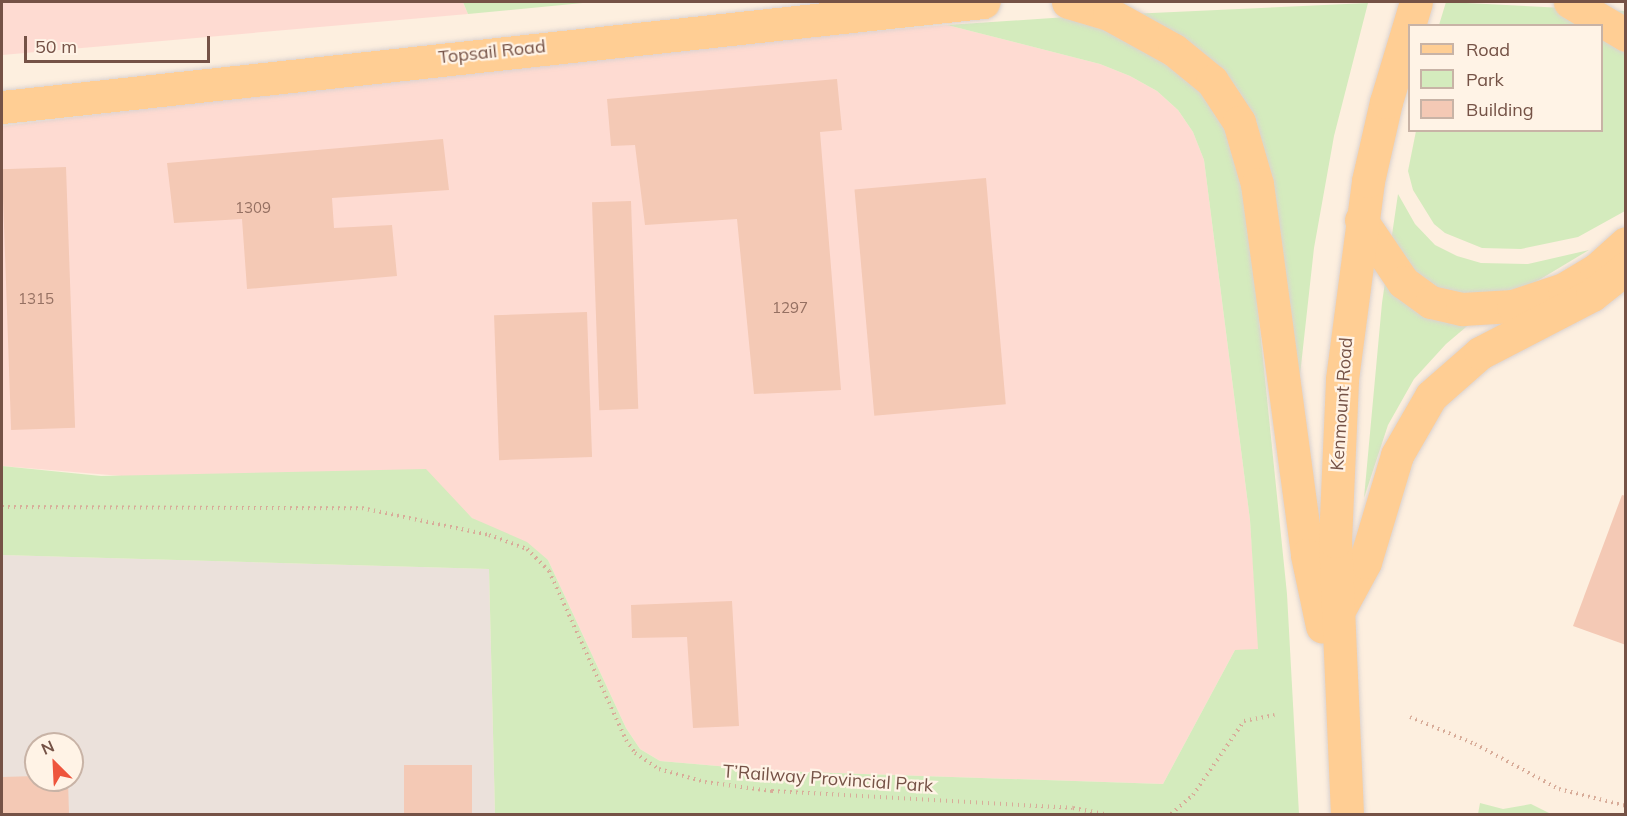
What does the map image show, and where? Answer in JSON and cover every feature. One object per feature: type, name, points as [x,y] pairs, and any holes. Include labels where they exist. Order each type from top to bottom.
[{"type":"main road","points":[[618,40],[761,2]]},
{"type":"main road","name":"Topsail Road","points":[[2,107],[983,2]]},
{"type":"main road","points":[[1068,2],[1125,22],[1174,50],[1212,81],[1239,122],[1252,159],[1267,246],[1307,555],[1341,706]]},
{"type":"main road","name":"Kenmount Road","points":[[1409,24],[1416,2]]},
{"type":"main road","points":[[1570,2],[1626,36]]},
{"type":"main road","name":"Kenmount Road","points":[[1347,814],[1335,541],[1340,402],[1361,220],[1396,64],[1408,27]]},
{"type":"main road","points":[[1361,220],[1403,282],[1431,302],[1462,309],[1513,306],[1564,289],[1596,270],[1626,243]]},
{"type":"main road","points":[[1337,614],[1365,562],[1396,455],[1431,396],[1480,353],[1592,295],[1626,268]]},
{"type":"path","name":"T’Railway Provincial Park","points":[[2,507],[362,508],[489,535],[539,558],[549,571],[626,740],[635,753],[659,770],[705,782],[772,791],[1062,807],[1105,814]]},
{"type":"path","points":[[1171,814],[1193,795],[1240,726],[1256,716],[1274,715]]},
{"type":"path","points":[[1410,717],[1475,744],[1559,789],[1626,806]]},
{"type":"shaded area","points":[[2,2],[463,2],[468,14],[2,55]]},
{"type":"shaded area","points":[[947,25],[1100,64],[1130,76],[1157,91],[1178,110],[1193,132],[1204,160],[1250,520],[1259,650],[1235,650],[1163,784],[775,771],[660,761],[640,749],[626,728],[548,560],[472,518],[456,504],[2,466],[2,126],[579,56]]},
{"type":"shaded area","points":[[2,555],[489,569],[495,814],[2,814]]},
{"type":"green space","points":[[463,2],[593,2],[468,14]]},
{"type":"green space","points":[[1446,2],[1625,11],[1625,211],[1578,237],[1521,249],[1482,248],[1445,233],[1434,224],[1413,190],[1408,171],[1416,132],[1603,132],[1603,24],[1439,24]]},
{"type":"green space","points":[[1368,3],[1334,136],[1314,248],[1300,375],[1298,464],[1265,163],[1130,14]]},
{"type":"green space","points":[[1067,17],[1112,31],[1190,77],[1225,121],[1248,212],[1287,594],[1299,814],[495,814],[489,569],[2,555],[2,466],[101,476],[426,469],[472,518],[527,542],[548,560],[626,728],[640,749],[660,761],[775,771],[1163,784],[1235,650],[1258,649],[1250,520],[1204,160],[1193,132],[1178,110],[1157,91],[1130,76],[1100,64],[947,25]]},
{"type":"green space","points":[[1398,194],[1415,224],[1435,245],[1457,256],[1481,263],[1528,264],[1589,250],[1479,316],[1446,344],[1414,379],[1388,425],[1364,498],[1382,303]]},
{"type":"green space","points":[[1480,803],[1503,809],[1531,804],[1551,814],[1478,814]]},
{"type":"building","points":[[837,79],[842,130],[820,132],[841,390],[754,394],[737,219],[645,225],[635,145],[611,146],[607,99]]},
{"type":"building","points":[[443,139],[449,190],[332,198],[334,228],[392,225],[397,276],[247,289],[242,219],[174,223],[167,163]]},
{"type":"building","points":[[66,167],[75,428],[11,430],[2,169]]},
{"type":"building","points":[[986,178],[1006,404],[874,416],[855,190]]},
{"type":"building","points":[[631,201],[638,409],[599,410],[592,202]]},
{"type":"building","points":[[587,312],[592,457],[499,460],[494,315]]},
{"type":"building","points":[[1622,495],[1626,496],[1626,645],[1573,626]]},
{"type":"building","points":[[732,601],[739,726],[693,728],[687,637],[632,638],[631,605]]},
{"type":"building","points":[[404,765],[472,765],[472,814],[404,814]]},
{"type":"building","points":[[24,776],[24,792],[68,792],[69,814],[2,814],[2,777]]}]
